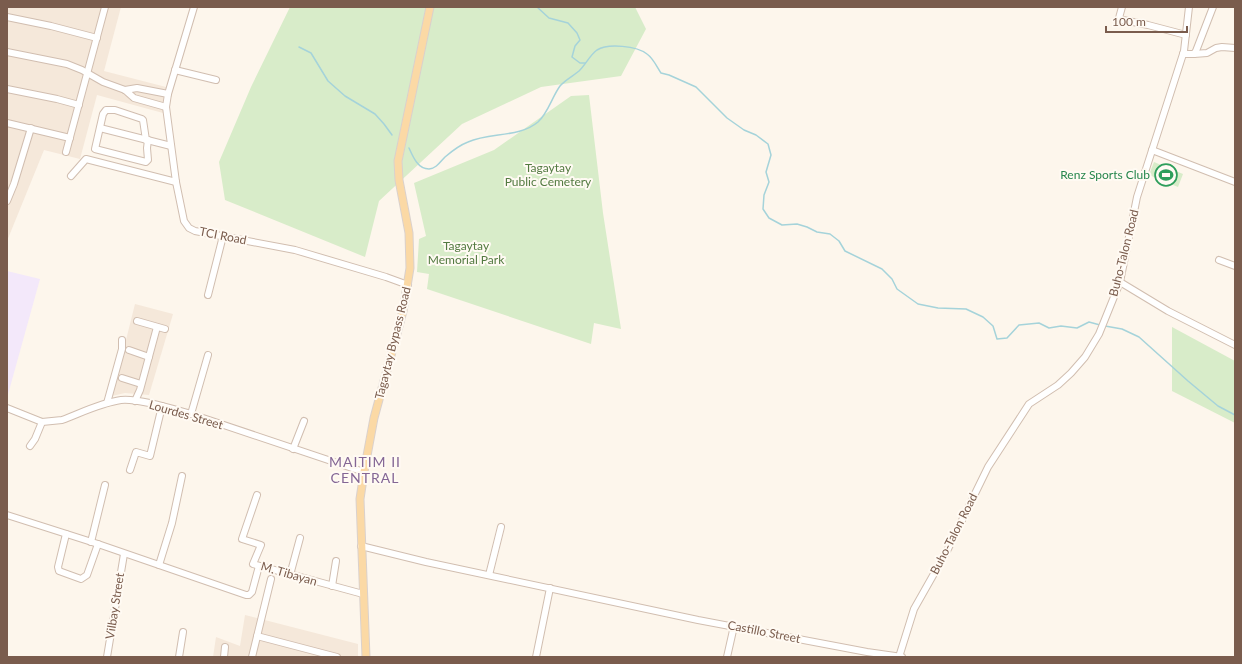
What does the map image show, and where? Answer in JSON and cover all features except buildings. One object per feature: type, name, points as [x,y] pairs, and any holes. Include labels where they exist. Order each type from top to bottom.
[{"type":"main road","name":"Tagaytay Bypass Road","points":[[366,657],[360,499],[374,418],[403,312],[408,285],[410,243],[398,180],[398,161],[430,7]]},
{"type":"street","points":[[66,152],[105,7]]},
{"type":"street","name":"TCI Road","points":[[194,7],[168,94],[166,107],[176,182],[184,221],[195,231],[295,250],[408,285]]},
{"type":"street","points":[[1122,7],[1119,16],[1122,20],[1186,35]]},
{"type":"street","name":"Buho-Talon Road","points":[[900,657],[914,609],[948,549],[988,467],[1029,404],[1058,385],[1071,373],[1085,357],[1099,334],[1120,282],[1137,197],[1183,54],[1189,7]]},
{"type":"street","points":[[1194,54],[1213,7]]},
{"type":"street","points":[[7,17],[51,26],[97,38]]},
{"type":"street","points":[[1183,54],[1207,53],[1216,48],[1222,47],[1235,48]]},
{"type":"street","points":[[7,52],[67,64],[103,82],[125,90],[134,98],[166,107]]},
{"type":"street","points":[[175,70],[216,80]]},
{"type":"street","points":[[125,90],[137,88],[168,94]]},
{"type":"street","points":[[7,89],[79,105]]},
{"type":"street","points":[[106,110],[115,110],[143,120],[147,140],[148,160],[146,162],[95,149],[103,114],[106,110]]},
{"type":"street","points":[[7,123],[70,138]]},
{"type":"street","points":[[7,201],[31,128]]},
{"type":"street","points":[[100,128],[171,146]]},
{"type":"street","points":[[1152,150],[1235,182]]},
{"type":"street","points":[[71,176],[86,158],[176,182]]},
{"type":"street","points":[[208,296],[223,236]]},
{"type":"street","points":[[1220,260],[1235,266]]},
{"type":"street","points":[[1120,282],[1168,311],[1235,345]]},
{"type":"street","points":[[137,321],[165,329]]},
{"type":"street","points":[[135,401],[157,327]]},
{"type":"street","points":[[107,403],[122,349],[122,340]]},
{"type":"street","points":[[130,350],[149,357]]},
{"type":"street","points":[[191,414],[208,355]]},
{"type":"street","points":[[122,378],[141,384]]},
{"type":"street","name":"Lourdes Street","points":[[7,408],[42,422],[62,420],[107,403],[122,400],[135,401],[162,406],[191,414],[364,472]]},
{"type":"street","points":[[130,470],[136,452],[150,456],[162,406]]},
{"type":"street","points":[[293,449],[304,421]]},
{"type":"street","points":[[30,446],[36,439],[42,422]]},
{"type":"street","points":[[159,565],[172,522],[182,476]]},
{"type":"street","points":[[91,542],[105,485]]},
{"type":"street","name":"M. Tibayan","points":[[257,495],[242,539],[262,545],[253,564],[363,594]]},
{"type":"street","points":[[7,515],[98,544],[246,596],[250,595],[252,592],[259,566]]},
{"type":"street","points":[[489,575],[501,526]]},
{"type":"street","points":[[66,534],[58,566],[59,571],[81,579],[87,575],[98,544]]},
{"type":"street","points":[[290,575],[300,538]]},
{"type":"street","name":"Castillo Street","points":[[361,546],[698,620],[900,657]]},
{"type":"street","name":"Vilbay Street","points":[[107,657],[124,554]]},
{"type":"street","points":[[332,586],[336,561]]},
{"type":"street","points":[[252,657],[271,580]]},
{"type":"street","points":[[536,657],[550,588]]},
{"type":"street","points":[[727,657],[734,626]]},
{"type":"street","points":[[179,657],[184,632]]},
{"type":"street","points":[[257,636],[337,657]]},
{"type":"street","points":[[224,657],[225,647]]},
{"type":"shaded area","points":[[7,7],[121,7],[104,71],[166,87],[163,100],[163,113],[97,95],[80,159],[44,150],[7,241]]},
{"type":"shaded area","points":[[7,271],[40,279],[7,398]]},
{"type":"shaded area","points":[[135,304],[173,314],[149,395],[125,393],[112,396]]},
{"type":"shaded area","points":[[245,615],[358,644],[358,657],[213,657],[216,637],[240,646]]},
{"type":"green space","points":[[290,7],[635,7],[646,29],[621,76],[541,87],[462,124],[379,201],[365,257],[225,200],[219,162],[251,87]]},
{"type":"green space","name":"Tagaytay Public Cemetery","points":[[589,95],[603,213],[621,329],[594,323],[591,344],[427,289],[429,274],[417,272],[419,239],[426,236],[414,183],[494,150],[571,96]]},
{"type":"green space","name":"Renz Sports Club","points":[[1154,162],[1183,174],[1178,187],[1149,175]]},
{"type":"green space","points":[[1172,327],[1235,361],[1235,423],[1172,391]]},
{"type":"waterway","points":[[537,7],[549,18],[568,23],[577,33],[580,40],[575,46],[572,57],[580,63],[585,63]]},
{"type":"waterway","points":[[409,148],[414,159],[419,165],[429,169],[436,166],[459,146],[468,142],[486,137],[513,133],[530,127],[538,122],[545,114],[560,86],[579,71],[592,54],[602,48],[615,46],[630,47],[642,51],[649,56],[661,73],[696,87],[727,118],[768,144],[771,155],[766,172],[769,182],[764,195],[763,209],[769,218],[782,225],[797,224],[817,232],[830,234],[839,241],[845,251],[882,269],[892,279],[897,289],[918,304],[938,308],[966,309],[983,317],[993,326],[997,339],[1007,338],[1019,325],[1039,323],[1049,328],[1061,326],[1077,328],[1089,322],[1100,325]]},
{"type":"waterway","points":[[299,47],[311,53],[328,81],[345,96],[375,114],[392,135]]},
{"type":"waterway","points":[[1105,326],[1122,329],[1139,337],[1218,406],[1235,415]]},
{"type":"place","name":"Renz Sports Club","points":[[1166,175]]},
{"type":"district","name":"MAITIM II CENTRAL","points":[[365,470]]},
{"type":"park label","name":"Tagaytay Memorial Park","points":[[466,253]]}]
